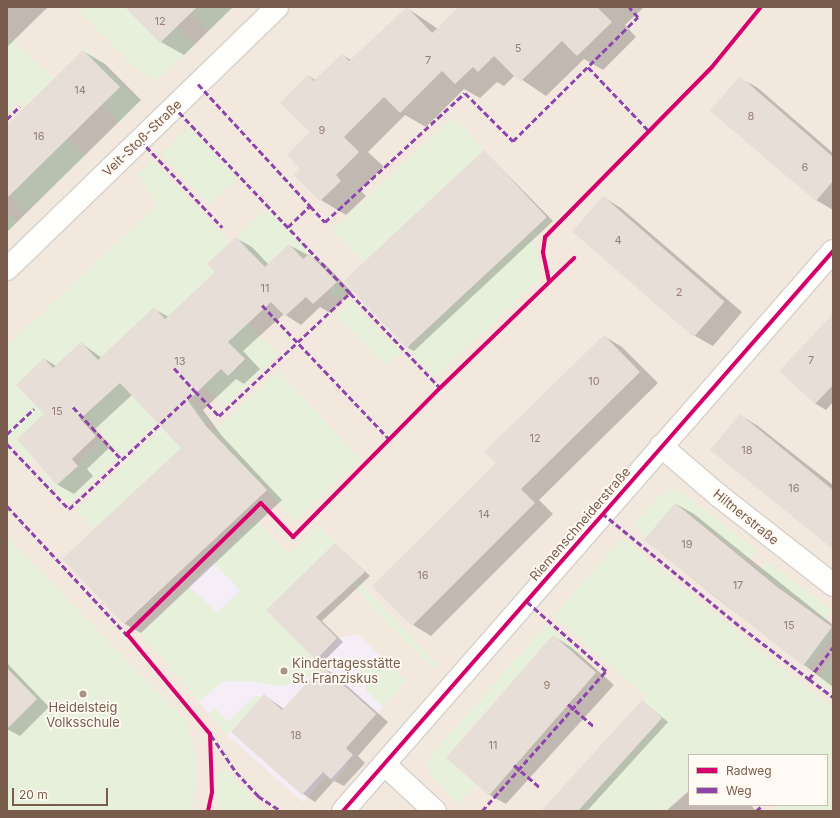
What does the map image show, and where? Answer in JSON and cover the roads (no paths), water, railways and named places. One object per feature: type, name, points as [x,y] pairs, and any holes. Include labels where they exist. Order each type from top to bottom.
[{"type":"street","name":"Veit-Stoß-Straße","points":[[7,269],[278,7]]},
{"type":"street","name":"Riemenschneiderstraße","points":[[342,811],[833,251]]},
{"type":"street","name":"Hiltnerstraße","points":[[661,446],[724,500],[833,585]]},
{"type":"street","points":[[384,764],[435,811]]},
{"type":"place","name":"Kindertagesstätte St. Franziskus","points":[[284,671]]},
{"type":"place","name":"Heidelsteig Volksschule","points":[[83,694]]}]
